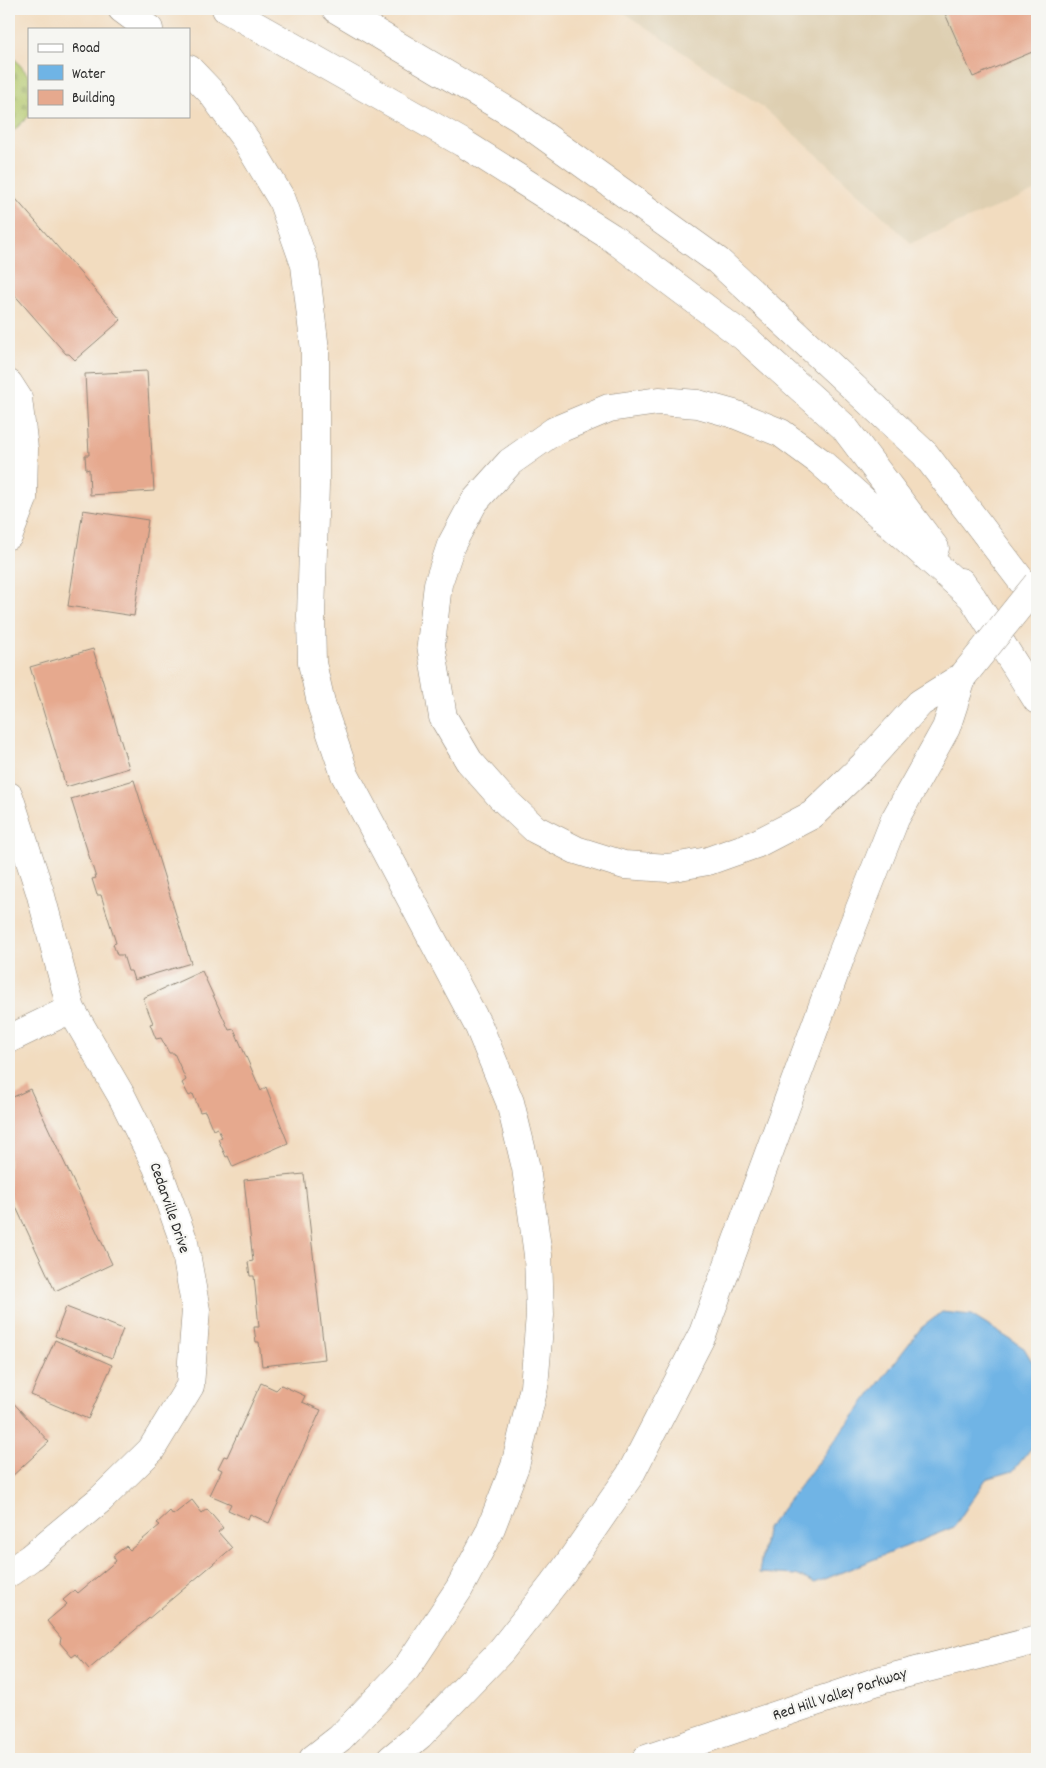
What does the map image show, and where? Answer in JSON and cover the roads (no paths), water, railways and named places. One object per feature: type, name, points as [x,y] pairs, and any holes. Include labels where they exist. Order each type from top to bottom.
[{"type":"main road","points":[[122,9],[148,28]]},
{"type":"main road","points":[[226,9],[480,153],[611,237],[744,337],[844,428],[972,597],[1037,700]]},
{"type":"main road","points":[[336,9],[518,117],[718,261],[924,454],[1035,596],[963,676],[920,703],[864,765],[812,814],[756,844],[708,861],[668,868],[624,864],[576,850],[535,829],[500,796],[469,761],[443,717],[431,645],[438,584],[452,545],[474,502],[510,462],[554,431],[609,408],[659,401],[698,404],[734,414],[781,434],[819,461],[972,597]]},
{"type":"main road","points":[[190,70],[211,92],[246,140],[282,200],[305,265],[315,350],[312,663],[322,706],[345,774],[479,1027],[510,1102],[526,1168],[538,1254],[540,1316],[534,1387],[515,1466],[489,1533],[460,1589],[406,1669],[340,1738],[314,1759]]},
{"type":"main road","points":[[9,384],[18,398],[24,449],[24,499],[9,535]]},
{"type":"main road","points":[[392,1759],[420,1736],[500,1652],[563,1572],[635,1466],[703,1333],[841,956],[891,828],[946,728],[963,676]]},
{"type":"main road","name":"Cedarville Drive","points":[[9,796],[40,892],[71,1009],[121,1096],[157,1167],[184,1242],[196,1310],[190,1386],[151,1450],[101,1499],[9,1573]]},
{"type":"main road","points":[[9,1039],[71,1009]]},
{"type":"main road","name":"Red Hill Valley Parkway","points":[[646,1759],[881,1680],[1037,1640]]},
{"type":"water","points":[[942,1312],[971,1315],[1024,1348],[1037,1370],[1037,1441],[1013,1471],[986,1479],[954,1527],[815,1583],[796,1575],[759,1573],[766,1530],[921,1328]]}]
